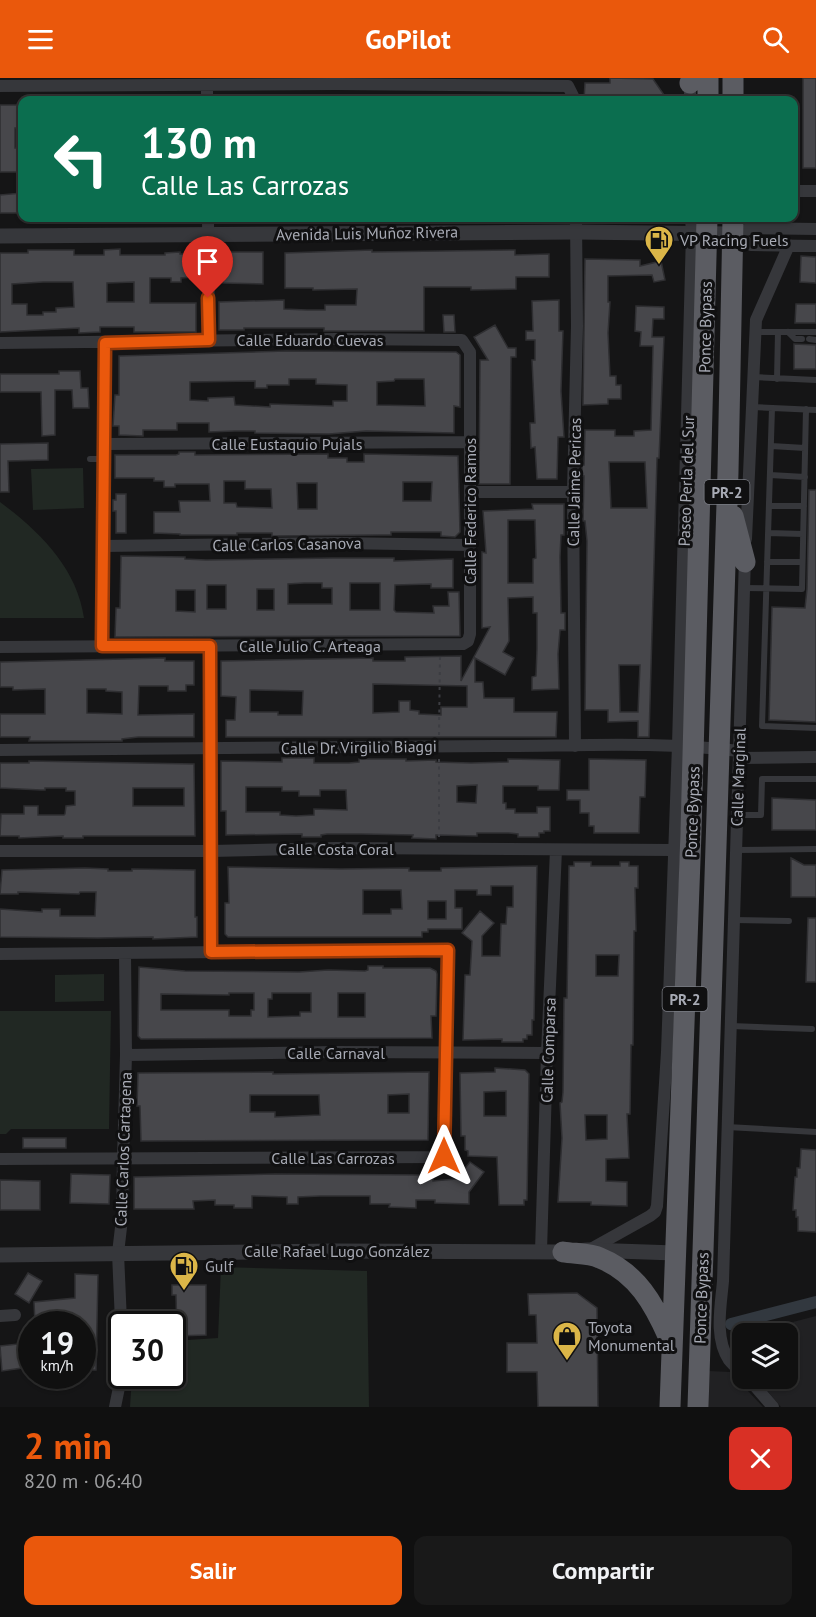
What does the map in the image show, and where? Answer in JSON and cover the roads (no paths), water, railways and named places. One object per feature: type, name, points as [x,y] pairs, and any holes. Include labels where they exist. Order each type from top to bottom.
[{"type":"highway","points":[[733,78],[733,96]]},
{"type":"highway","points":[[694,84],[704,96]]},
{"type":"highway","name":"Ponce Bypass","points":[[670,1407],[699,225]]},
{"type":"highway","name":"Ponce Bypass","points":[[698,1407],[732,752],[728,472],[733,226]]},
{"type":"highway","points":[[728,472],[735,527],[745,562]]},
{"type":"highway","points":[[563,1252],[599,1257],[630,1275],[655,1306],[672,1345]]},
{"type":"street","points":[[0,86],[207,82],[568,86],[573,96]]},
{"type":"street","points":[[798,191],[816,191]]},
{"type":"street","points":[[208,222],[209,340]]},
{"type":"street","name":"Avenida Luis Muñoz Rivera","points":[[0,236],[208,235],[576,225],[733,226]]},
{"type":"street","name":"Calle Jaime Pericas","points":[[574,746],[573,492],[576,225]]},
{"type":"street","points":[[733,226],[816,229]]},
{"type":"street","points":[[733,226],[751,245],[816,246]]},
{"type":"street","name":"Calle Marginal","points":[[732,1363],[723,1348],[720,1316],[737,815],[732,752],[744,588],[754,332],[756,320],[789,245]]},
{"type":"street","name":"Calle Eduardo Cuevas","points":[[0,343],[462,340],[470,352]]},
{"type":"street","points":[[102,646],[105,343]]},
{"type":"street","name":"Calle Federico Ramos","points":[[440,645],[461,645],[469,638],[470,352]]},
{"type":"street","name":"Calle Eustaquio Pujals","points":[[104,444],[470,442]]},
{"type":"street","points":[[470,492],[573,492]]},
{"type":"street","name":"Calle Carlos Casanova","points":[[103,546],[470,544]]},
{"type":"street","name":"Calle Julio C. Arteaga","points":[[0,646],[440,645]]},
{"type":"street","points":[[210,646],[211,952]]},
{"type":"street","points":[[588,1250],[650,1216],[655,1212],[657,1206],[667,1052],[673,850],[686,745]]},
{"type":"street","name":"Calle Dr. Virgilio Biaggi","points":[[0,750],[686,745],[732,752],[816,757]]},
{"type":"street","name":"Calle Costa Coral","points":[[0,851],[211,851],[336,848],[673,850]]},
{"type":"street","name":"Calle Comparsa","points":[[541,1251],[556,850]]},
{"type":"street","name":"Calle Las Carrozas","points":[[0,954],[448,950],[444,1156],[0,1159]]},
{"type":"street","name":"Calle Carlos Cartagena","points":[[121,1311],[118,1253],[122,1219],[126,1055],[125,953]]},
{"type":"street","name":"Calle Carnaval","points":[[126,1055],[336,1052],[547,1053]]},
{"type":"street","name":"Calle Rafael Lugo González","points":[[0,1255],[588,1250],[675,1253]]},
{"type":"street","points":[[0,1316],[15,1315]]},
{"type":"street","points":[[115,1407],[119,1389]]},
{"type":"street","points":[[757,1389],[773,1407]]},
{"type":"lane","points":[[754,332],[816,332]]},
{"type":"lane","points":[[777,379],[778,332]]},
{"type":"lane","points":[[788,332],[795,339],[809,339]]},
{"type":"lane","points":[[752,377],[816,380]]},
{"type":"lane","points":[[751,407],[816,410]]},
{"type":"lane","points":[[772,408],[762,726],[816,728]]},
{"type":"lane","points":[[744,588],[801,589],[806,409]]},
{"type":"lane","points":[[771,446],[805,448]]},
{"type":"lane","points":[[90,459],[104,459]]},
{"type":"lane","points":[[770,475],[805,477]]},
{"type":"lane","points":[[769,506],[804,506]]},
{"type":"lane","points":[[768,533],[803,534]]},
{"type":"lane","points":[[767,562],[802,562]]},
{"type":"lane","points":[[737,815],[761,815],[762,779],[816,779]]},
{"type":"lane","points":[[736,850],[816,849]]},
{"type":"lane","points":[[734,920],[789,921]]},
{"type":"lane","points":[[730,1026],[812,1029]]},
{"type":"lane","points":[[727,1127],[816,1132]]},
{"type":"waterway","points":[[731,1324],[816,1302]]},
{"type":"place","name":"VP Racing Fuels","points":[[659,266]]},
{"type":"place","name":"Gulf","points":[[184,1292]]},
{"type":"place","name":"Toyota Monumental","points":[[567,1362]]}]
